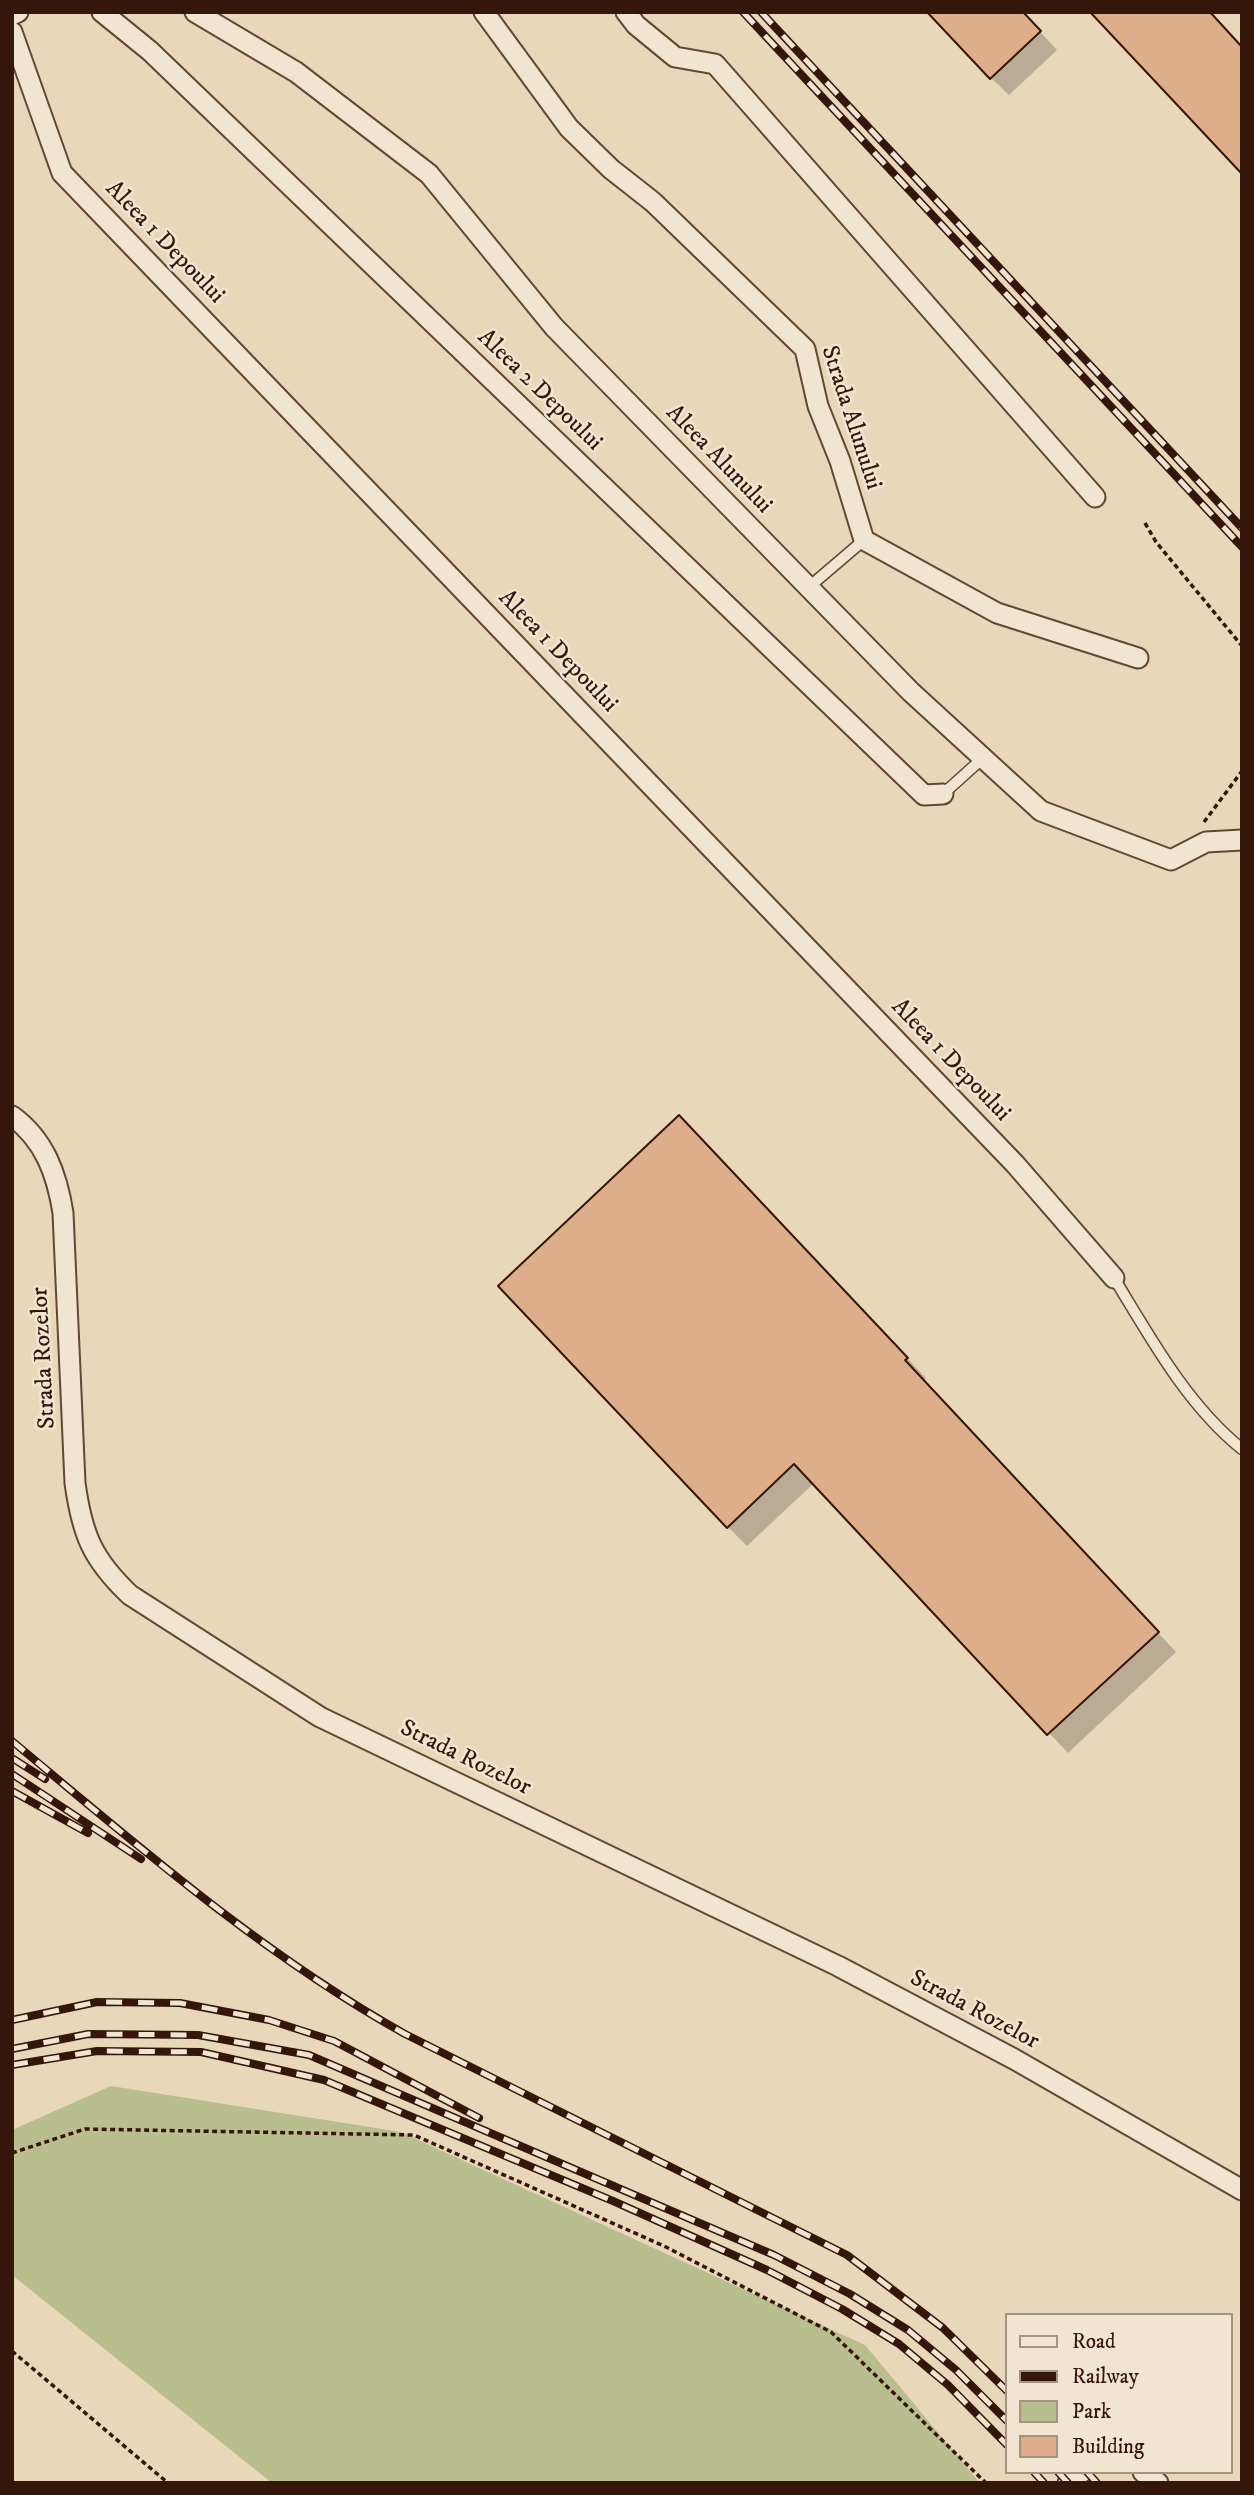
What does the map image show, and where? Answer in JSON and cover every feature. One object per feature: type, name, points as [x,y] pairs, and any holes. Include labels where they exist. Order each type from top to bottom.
[{"type":"street","points":[[12,15],[18,12]]},
{"type":"street","name":"Aleea 2 Depoului","points":[[102,12],[150,51],[924,795],[943,794]]},
{"type":"street","name":"Aleea Alunului","points":[[195,12],[296,72],[429,174],[554,327],[911,692],[1041,811],[1171,860],[1206,842],[1242,840]]},
{"type":"street","name":"Strada Alunului","points":[[484,12],[569,128],[611,169],[653,202],[805,349],[818,406],[840,461],[864,540]]},
{"type":"street","points":[[626,12],[636,25],[676,57],[715,64],[1095,497]]},
{"type":"street","name":"Aleea 1 Depoului","points":[[12,32],[62,173],[1022,1171],[1114,1278]]},
{"type":"street","points":[[864,540],[997,613],[1138,658]]},
{"type":"street","name":"Strada Rozelor","points":[[12,1116],[44,1150],[58,1181],[62,1213],[75,1483],[79,1512],[88,1545],[106,1572],[130,1595],[320,1717],[838,1966],[1014,2059],[1242,2190]]},
{"type":"lane","points":[[809,587],[864,540]]},
{"type":"lane","points":[[943,794],[983,758]]},
{"type":"lane","points":[[1114,1278],[1162,1357],[1223,1434],[1242,1449]]},
{"type":"path","points":[[1145,523],[1156,542],[1242,646]]},
{"type":"path","points":[[1206,842],[1204,819],[1242,771]]},
{"type":"path","points":[[12,2153],[85,2129],[414,2135],[664,2246],[831,2332],[986,2483]]},
{"type":"path","points":[[12,2351],[168,2483]]},
{"type":"green space","points":[[111,2086],[401,2132],[865,2345],[980,2483],[272,2483],[12,2275],[12,2130]]},
{"type":"building","points":[[927,12],[1023,12],[1041,31],[990,79]]},
{"type":"building","points":[[1090,12],[1210,12],[1242,47],[1242,174]]},
{"type":"building","points":[[679,1115],[908,1358],[905,1360],[1159,1632],[1047,1735],[794,1464],[727,1528],[498,1286]]},
{"type":"railway","points":[[743,12],[1242,547]]},
{"type":"railway","points":[[761,12],[1242,528]]},
{"type":"railway","points":[[12,1741],[202,1897],[352,2003],[405,2034],[847,2255],[943,2328],[1006,2390]]},
{"type":"railway","points":[[12,1758],[45,1779]]},
{"type":"railway","points":[[12,1774],[141,1859]]},
{"type":"railway","points":[[12,1791],[88,1833]]},
{"type":"railway","points":[[12,2020],[97,2002],[180,2003],[269,2020],[334,2041],[479,2118]]},
{"type":"railway","points":[[12,2049],[88,2034],[198,2035],[309,2055],[774,2255],[850,2294],[908,2330],[956,2370],[1006,2420]]},
{"type":"railway","points":[[12,2065],[97,2051],[201,2052],[324,2080],[613,2201],[767,2270],[842,2309],[899,2344],[948,2385],[1006,2444]]},
{"type":"railway","points":[[1036,2474],[1044,2483]]},
{"type":"railway","points":[[1060,2474],[1068,2483]]},
{"type":"railway","points":[[1089,2474],[1097,2483]]}]
